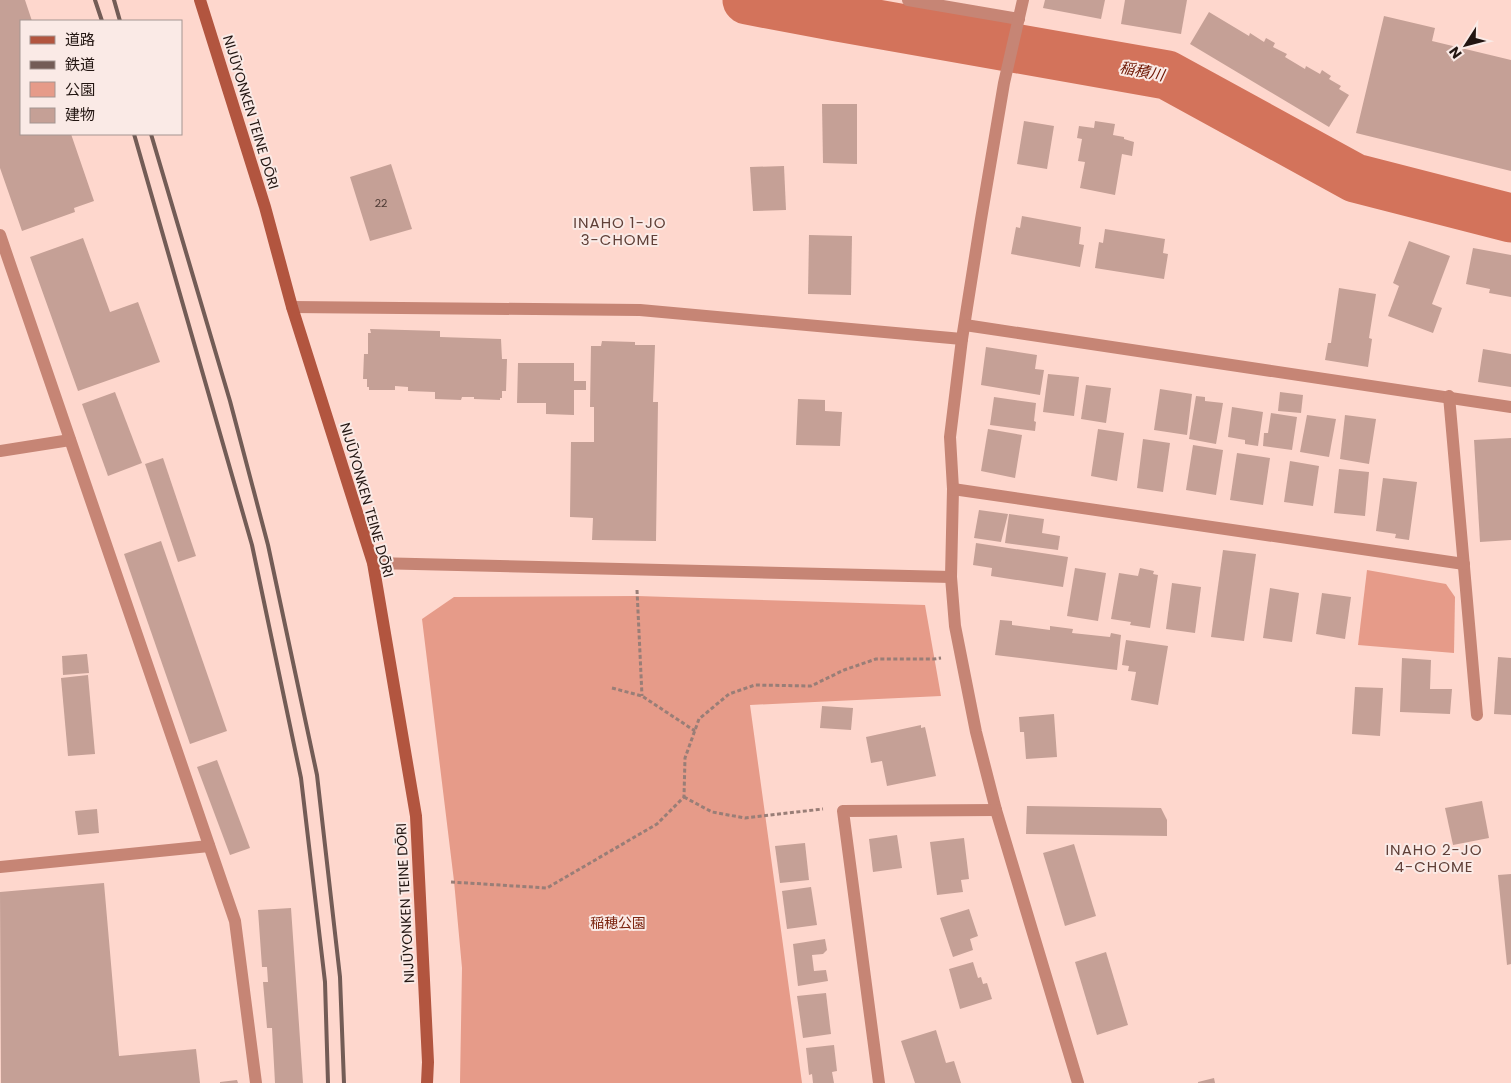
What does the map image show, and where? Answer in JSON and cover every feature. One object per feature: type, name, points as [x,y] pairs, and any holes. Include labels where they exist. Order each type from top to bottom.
[{"type":"street","name":"NIJŪYONKEN TEINE DŌRI","points":[[200,0],[265,207],[292,307],[373,563],[416,816],[428,1062],[427,1083]]},
{"type":"street","points":[[908,0],[1018,24]]},
{"type":"street","points":[[1023,0],[1004,83],[962,339],[950,436],[953,490],[951,577],[955,626],[970,703],[996,810],[1078,1083]]},
{"type":"street","points":[[0,236],[235,921],[256,1083]]},
{"type":"street","points":[[292,307],[640,310],[962,339]]},
{"type":"street","points":[[964,325],[1449,396],[1511,407]]},
{"type":"street","points":[[1449,396],[1477,715]]},
{"type":"street","points":[[0,451],[70,440]]},
{"type":"street","points":[[953,490],[1464,564]]},
{"type":"street","points":[[373,563],[951,577]]},
{"type":"street","points":[[879,1083],[843,811],[996,810]]},
{"type":"street","points":[[0,867],[209,846]]},
{"type":"path","points":[[637,588],[642,696]]},
{"type":"path","points":[[451,882],[547,888],[657,824],[684,797],[685,758],[699,719],[729,694],[755,685],[811,686],[844,670],[876,659],[934,659],[946,657]]},
{"type":"path","points":[[612,688],[642,696],[695,731]]},
{"type":"path","points":[[684,797],[712,812],[745,818],[824,809]]},
{"type":"green space","points":[[1367,570],[1446,584],[1455,597],[1454,653],[1358,645]]},
{"type":"green space","name":"稲穂公園","points":[[637,596],[925,605],[941,696],[750,705],[802,1083],[460,1083],[462,968],[454,881],[422,619],[454,597]]},
{"type":"building","points":[[0,0],[25,0],[32,20],[20,20],[20,135],[71,135],[94,201],[74,208],[75,212],[22,231],[0,168]]},
{"type":"building","points":[[1045,0],[1105,0],[1101,19],[1043,8]]},
{"type":"building","points":[[1125,0],[1187,0],[1181,34],[1121,24]]},
{"type":"building","points":[[1209,12],[1249,36],[1250,33],[1264,42],[1266,38],[1275,43],[1273,47],[1287,54],[1285,57],[1305,69],[1306,66],[1320,74],[1322,70],[1331,76],[1329,79],[1341,86],[1339,89],[1349,95],[1329,127],[1190,44]]},
{"type":"building","points":[[1384,16],[1435,28],[1432,41],[1511,60],[1511,171],[1356,133]]},
{"type":"building","points":[[822,104],[857,104],[857,164],[823,163]]},
{"type":"building","points":[[1024,121],[1054,126],[1047,169],[1017,164]]},
{"type":"building","points":[[1095,121],[1115,124],[1113,135],[1124,137],[1124,139],[1134,142],[1132,156],[1122,154],[1115,195],[1080,188],[1085,162],[1078,161],[1082,139],[1077,138],[1079,126],[1094,128]]},
{"type":"building","points":[[391,164],[412,229],[370,241],[350,177]]},
{"type":"building","points":[[784,166],[786,210],[753,211],[750,167]]},
{"type":"building","points":[[1022,216],[1081,227],[1079,244],[1084,245],[1080,267],[1011,254],[1016,227],[1020,228]]},
{"type":"building","points":[[1105,229],[1165,239],[1163,253],[1168,254],[1164,279],[1095,268],[1099,242],[1103,243]]},
{"type":"building","points":[[809,235],[852,236],[851,295],[808,294]]},
{"type":"building","points":[[83,238],[110,312],[138,302],[160,362],[78,391],[30,257]]},
{"type":"building","points":[[1409,241],[1450,256],[1432,304],[1442,308],[1433,333],[1388,316],[1399,286],[1393,283]]},
{"type":"building","points":[[1473,248],[1511,255],[1511,297],[1489,293],[1490,289],[1466,284]]},
{"type":"building","points":[[1339,288],[1376,294],[1369,338],[1372,339],[1368,367],[1325,360],[1328,343],[1331,343]]},
{"type":"building","points":[[370,329],[440,331],[440,337],[501,339],[502,359],[507,359],[506,391],[502,391],[502,398],[500,400],[462,397],[461,400],[435,399],[435,392],[408,391],[408,387],[395,386],[395,390],[369,390],[367,379],[363,379],[364,354],[368,354],[368,333],[371,333]]},
{"type":"building","points":[[602,341],[635,342],[635,345],[655,345],[653,402],[658,402],[656,541],[592,540],[593,518],[570,517],[571,442],[594,442],[594,407],[590,407],[591,346],[601,346]]},
{"type":"building","points":[[986,347],[1037,355],[1035,369],[1044,370],[1040,395],[981,385]]},
{"type":"building","points":[[1483,349],[1511,354],[1511,387],[1478,382]]},
{"type":"building","points":[[518,363],[574,363],[574,381],[586,381],[586,390],[574,390],[574,415],[546,414],[546,403],[517,403]]},
{"type":"building","points":[[1048,374],[1079,377],[1074,416],[1043,412]]},
{"type":"building","points":[[1086,385],[1111,388],[1106,423],[1081,419]]},
{"type":"building","points":[[1160,389],[1192,394],[1187,435],[1154,430]]},
{"type":"building","points":[[115,392],[142,463],[108,476],[82,404]]},
{"type":"building","points":[[1280,392],[1303,395],[1301,413],[1278,411]]},
{"type":"building","points":[[1196,396],[1205,397],[1205,401],[1223,403],[1216,444],[1189,439]]},
{"type":"building","points":[[994,397],[1036,403],[1035,431],[990,425]]},
{"type":"building","points":[[798,399],[825,400],[825,411],[842,412],[840,446],[796,445]]},
{"type":"building","points":[[1232,407],[1263,412],[1258,446],[1245,444],[1245,440],[1228,437]]},
{"type":"building","points":[[1271,413],[1297,417],[1292,450],[1263,446],[1264,433],[1268,433]]},
{"type":"building","points":[[1307,415],[1336,419],[1329,457],[1300,452]]},
{"type":"building","points":[[1345,415],[1376,419],[1369,464],[1340,459]]},
{"type":"building","points":[[988,429],[1022,435],[1015,478],[981,471]]},
{"type":"building","points":[[1098,429],[1124,433],[1117,481],[1091,476]]},
{"type":"building","points":[[1511,438],[1511,540],[1480,542],[1474,440]]},
{"type":"building","points":[[1143,439],[1170,443],[1163,492],[1137,488]]},
{"type":"building","points":[[1193,445],[1223,450],[1216,495],[1186,490]]},
{"type":"building","points":[[1237,453],[1270,458],[1263,505],[1230,500]]},
{"type":"building","points":[[163,458],[196,556],[178,562],[145,464]]},
{"type":"building","points":[[1290,461],[1319,466],[1313,506],[1284,502]]},
{"type":"building","points":[[1339,469],[1369,472],[1365,516],[1334,513]]},
{"type":"building","points":[[1383,478],[1417,482],[1409,540],[1395,538],[1396,534],[1376,531]]},
{"type":"building","points":[[979,510],[1008,514],[1001,542],[974,538]]},
{"type":"building","points":[[1009,514],[1044,519],[1042,533],[1060,536],[1058,550],[1005,543]]},
{"type":"building","points":[[161,541],[227,731],[190,744],[124,554]]},
{"type":"building","points":[[976,543],[1068,557],[1063,587],[991,576],[992,568],[973,565]]},
{"type":"building","points":[[1223,550],[1256,554],[1244,641],[1211,637]]},
{"type":"building","points":[[1075,568],[1106,573],[1098,621],[1067,616]]},
{"type":"building","points":[[1140,568],[1154,571],[1153,574],[1158,575],[1150,628],[1130,625],[1131,622],[1111,619],[1119,573],[1138,576]]},
{"type":"building","points":[[1172,583],[1201,587],[1195,633],[1166,629]]},
{"type":"building","points":[[1270,588],[1299,593],[1292,642],[1263,638]]},
{"type":"building","points":[[1322,593],[1351,597],[1345,639],[1316,634]]},
{"type":"building","points":[[1000,620],[1012,621],[1012,625],[1050,630],[1050,626],[1073,629],[1072,633],[1110,637],[1111,633],[1121,635],[1117,670],[995,655]]},
{"type":"building","points":[[1126,640],[1168,646],[1158,705],[1131,700],[1136,672],[1128,671],[1129,666],[1122,665]]},
{"type":"building","points":[[87,654],[89,673],[63,675],[62,656]]},
{"type":"building","points":[[1498,657],[1511,658],[1511,715],[1494,714]]},
{"type":"building","points":[[1402,658],[1431,660],[1430,689],[1452,689],[1450,714],[1400,712]]},
{"type":"building","points":[[88,675],[95,754],[68,756],[61,678]]},
{"type":"building","points":[[1355,687],[1383,688],[1380,736],[1352,734]]},
{"type":"building","points":[[822,706],[853,708],[851,730],[820,728]]},
{"type":"building","points":[[1054,714],[1057,757],[1026,759],[1024,732],[1020,732],[1019,717]]},
{"type":"building","points":[[921,725],[921,728],[925,727],[936,776],[887,786],[882,761],[871,763],[866,737]]},
{"type":"building","points":[[217,760],[250,848],[230,855],[197,767]]},
{"type":"building","points":[[1482,801],[1489,838],[1453,845],[1445,808]]},
{"type":"building","points":[[1027,806],[1161,808],[1167,820],[1167,836],[1026,834]]},
{"type":"building","points":[[97,809],[99,833],[78,835],[75,811]]},
{"type":"building","points":[[897,835],[902,868],[873,872],[869,839]]},
{"type":"building","points":[[964,838],[969,879],[961,880],[963,892],[937,895],[930,842]]},
{"type":"building","points":[[805,843],[809,880],[780,883],[775,846]]},
{"type":"building","points":[[1074,844],[1096,916],[1065,926],[1043,853]]},
{"type":"building","points":[[1511,874],[1511,964],[1507,965],[1498,875]]},
{"type":"building","points":[[104,883],[119,1056],[196,1049],[200,1083],[1,1083],[0,892]]},
{"type":"building","points":[[811,887],[817,925],[787,929],[782,891]]},
{"type":"building","points":[[291,908],[303,1083],[275,1083],[272,1028],[267,1028],[263,982],[268,982],[267,967],[262,967],[258,910]]},
{"type":"building","points":[[969,909],[978,936],[970,939],[973,950],[953,957],[940,918]]},
{"type":"building","points":[[825,939],[827,950],[823,954],[812,955],[814,971],[826,970],[828,981],[798,986],[793,944]]},
{"type":"building","points":[[1106,952],[1128,1025],[1097,1035],[1075,962]]},
{"type":"building","points":[[973,962],[978,978],[981,977],[983,984],[987,983],[992,999],[960,1009],[949,969]]},
{"type":"building","points":[[826,993],[831,1034],[803,1038],[797,996]]},
{"type":"building","points":[[936,1030],[946,1063],[954,1061],[961,1083],[915,1083],[901,1041]]},
{"type":"building","points":[[834,1045],[837,1071],[832,1072],[834,1083],[813,1083],[812,1074],[809,1075],[806,1048]]},
{"type":"building","points":[[1214,1078],[1215,1083],[1198,1083],[1198,1082]]},
{"type":"building","points":[[237,1080],[238,1083],[220,1083],[220,1082]]},
{"type":"waterway","name":"稲積川","points":[[747,0],[1167,75],[1355,178],[1511,218]]},
{"type":"railway","points":[[95,0],[102,20]]},
{"type":"railway","points":[[114,0],[120,20]]},
{"type":"railway","points":[[134,135],[252,545],[301,778],[325,982],[328,1083]]},
{"type":"railway","points":[[151,135],[230,401],[268,545],[317,775],[340,977],[344,1083]]},
{"type":"district","name":"INAHO 1-JO 3-CHOME","points":[[620,230]]},
{"type":"district","name":"INAHO 2-JO 4-CHOME","points":[[1434,858]]}]
